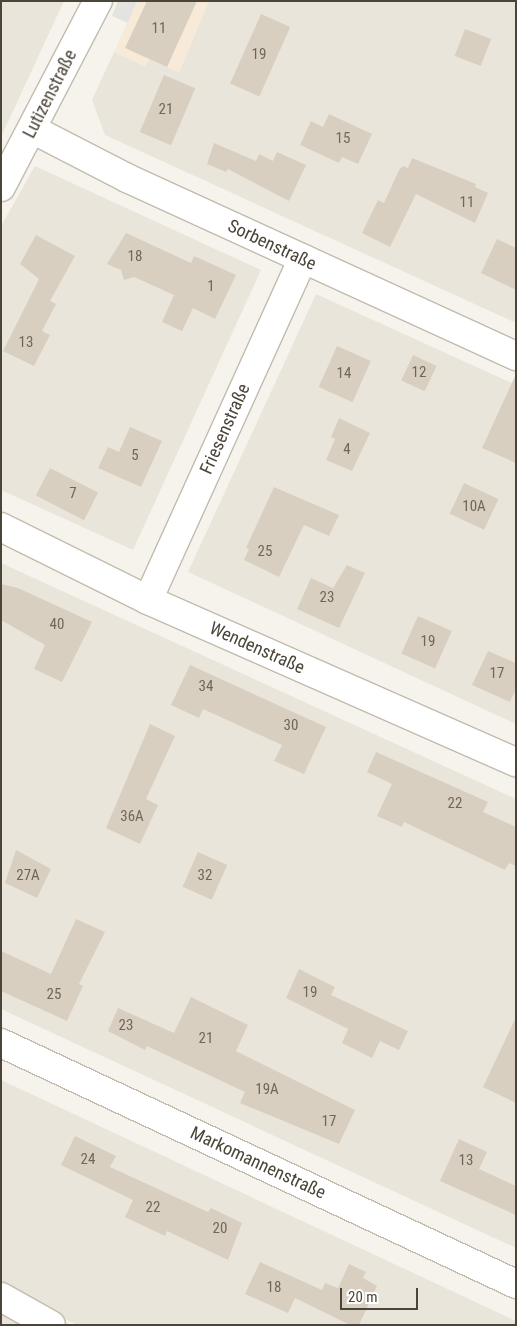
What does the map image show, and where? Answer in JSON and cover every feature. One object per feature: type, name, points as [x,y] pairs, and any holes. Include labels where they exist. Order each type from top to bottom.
[{"type":"street","name":"Lutizenstraße","points":[[1,187],[98,1]]},
{"type":"street","name":"Sorbenstraße","points":[[32,129],[111,171],[516,356]]},
{"type":"street","name":"Friesenstraße","points":[[148,600],[303,259]]},
{"type":"street","name":"Wendenstraße","points":[[1,527],[148,600],[516,762]]},
{"type":"street","name":"Markomannenstraße","points":[[1,1043],[516,1284]]},
{"type":"street","points":[[1,1298],[51,1325]]},
{"type":"shaded area","points":[[1,1],[64,1],[1,137]]},
{"type":"shaded area","points":[[118,1],[137,1],[128,23],[112,16]]},
{"type":"shaded area","points":[[137,1],[209,1],[179,72],[149,59],[145,66],[114,52]]},
{"type":"shaded area","points":[[209,1],[516,1],[516,323],[105,135],[92,100],[114,52],[145,66],[149,59],[179,72]]},
{"type":"shaded area","points":[[35,166],[261,270],[133,550],[1,490],[1,226]]},
{"type":"shaded area","points":[[316,294],[516,385],[516,724],[188,572]]},
{"type":"shaded area","points":[[1,563],[516,799],[516,1248],[1,1009]]},
{"type":"shaded area","points":[[1,1080],[516,1321],[516,1325],[77,1325],[1,1286]]},
{"type":"shaded area","points":[[1,1310],[28,1325],[1,1325]]},
{"type":"building","points":[[147,1],[197,1],[167,67],[125,48]]},
{"type":"building","points":[[261,14],[290,27],[259,96],[230,83]]},
{"type":"building","points":[[465,29],[491,39],[481,66],[455,56]]},
{"type":"building","points":[[164,75],[195,88],[171,145],[140,132]]},
{"type":"building","points":[[329,114],[372,134],[358,164],[342,157],[339,163],[300,145],[311,121],[323,127]]},
{"type":"building","points":[[214,143],[256,161],[259,154],[273,161],[277,152],[306,165],[289,201],[228,169],[226,172],[207,164]]},
{"type":"building","points":[[412,158],[476,184],[475,187],[488,193],[475,223],[416,194],[390,247],[362,233],[378,200],[384,203],[399,170],[403,166],[408,168]]},
{"type":"building","points":[[126,233],[191,263],[194,256],[236,275],[215,319],[193,308],[182,331],[162,322],[174,295],[134,277],[124,280],[121,270],[107,264]]},
{"type":"building","points":[[36,235],[75,256],[50,301],[56,304],[42,331],[50,335],[34,366],[3,351],[39,279],[20,264]]},
{"type":"building","points":[[497,239],[516,248],[516,290],[481,273]]},
{"type":"building","points":[[337,346],[371,361],[352,402],[319,387]]},
{"type":"building","points":[[413,355],[437,366],[425,391],[401,380]]},
{"type":"building","points":[[516,374],[516,463],[482,448]]},
{"type":"building","points":[[339,418],[370,433],[352,471],[326,460],[335,439],[331,437]]},
{"type":"building","points":[[130,427],[162,441],[141,487],[98,468],[108,447],[119,452]]},
{"type":"building","points":[[50,468],[98,493],[84,520],[36,496]]},
{"type":"building","points":[[464,483],[498,499],[484,530],[450,514]]},
{"type":"building","points":[[274,487],[339,515],[329,536],[304,525],[279,577],[244,560],[249,549],[246,548]]},
{"type":"building","points":[[347,565],[365,573],[339,628],[297,609],[311,578],[333,588]]},
{"type":"building","points":[[1,584],[18,588],[92,622],[62,682],[34,669],[45,645],[1,620]]},
{"type":"building","points":[[418,616],[452,631],[435,669],[401,653]]},
{"type":"building","points":[[488,651],[516,663],[516,689],[510,702],[472,685]]},
{"type":"building","points":[[190,665],[326,727],[304,774],[274,761],[282,745],[203,709],[199,718],[171,705]]},
{"type":"building","points":[[150,724],[175,736],[146,799],[158,805],[140,844],[106,828]]},
{"type":"building","points":[[376,752],[488,802],[483,812],[516,827],[516,866],[509,863],[505,870],[404,822],[402,827],[377,816],[392,784],[367,772]]},
{"type":"building","points":[[16,850],[51,869],[37,898],[5,883]]},
{"type":"building","points":[[198,852],[227,865],[212,900],[183,887]]},
{"type":"building","points":[[76,919],[105,932],[79,984],[83,986],[67,1021],[1,991],[1,951],[51,974]]},
{"type":"building","points":[[299,969],[335,987],[331,995],[408,1031],[399,1050],[380,1041],[372,1058],[342,1043],[348,1029],[286,998]]},
{"type":"building","points":[[191,997],[248,1025],[236,1051],[355,1110],[339,1144],[240,1103],[245,1092],[147,1046],[145,1050],[108,1031],[118,1008],[174,1033]]},
{"type":"building","points":[[516,1017],[516,1103],[483,1087]]},
{"type":"building","points":[[75,1136],[116,1156],[110,1167],[208,1212],[211,1208],[242,1223],[228,1260],[167,1231],[165,1236],[125,1217],[133,1200],[61,1165]]},
{"type":"building","points":[[459,1139],[487,1152],[479,1169],[516,1186],[516,1215],[440,1181]]},
{"type":"building","points":[[260,1262],[322,1290],[325,1283],[338,1288],[349,1264],[366,1272],[363,1278],[377,1286],[359,1325],[350,1325],[295,1298],[288,1313],[245,1294]]}]
